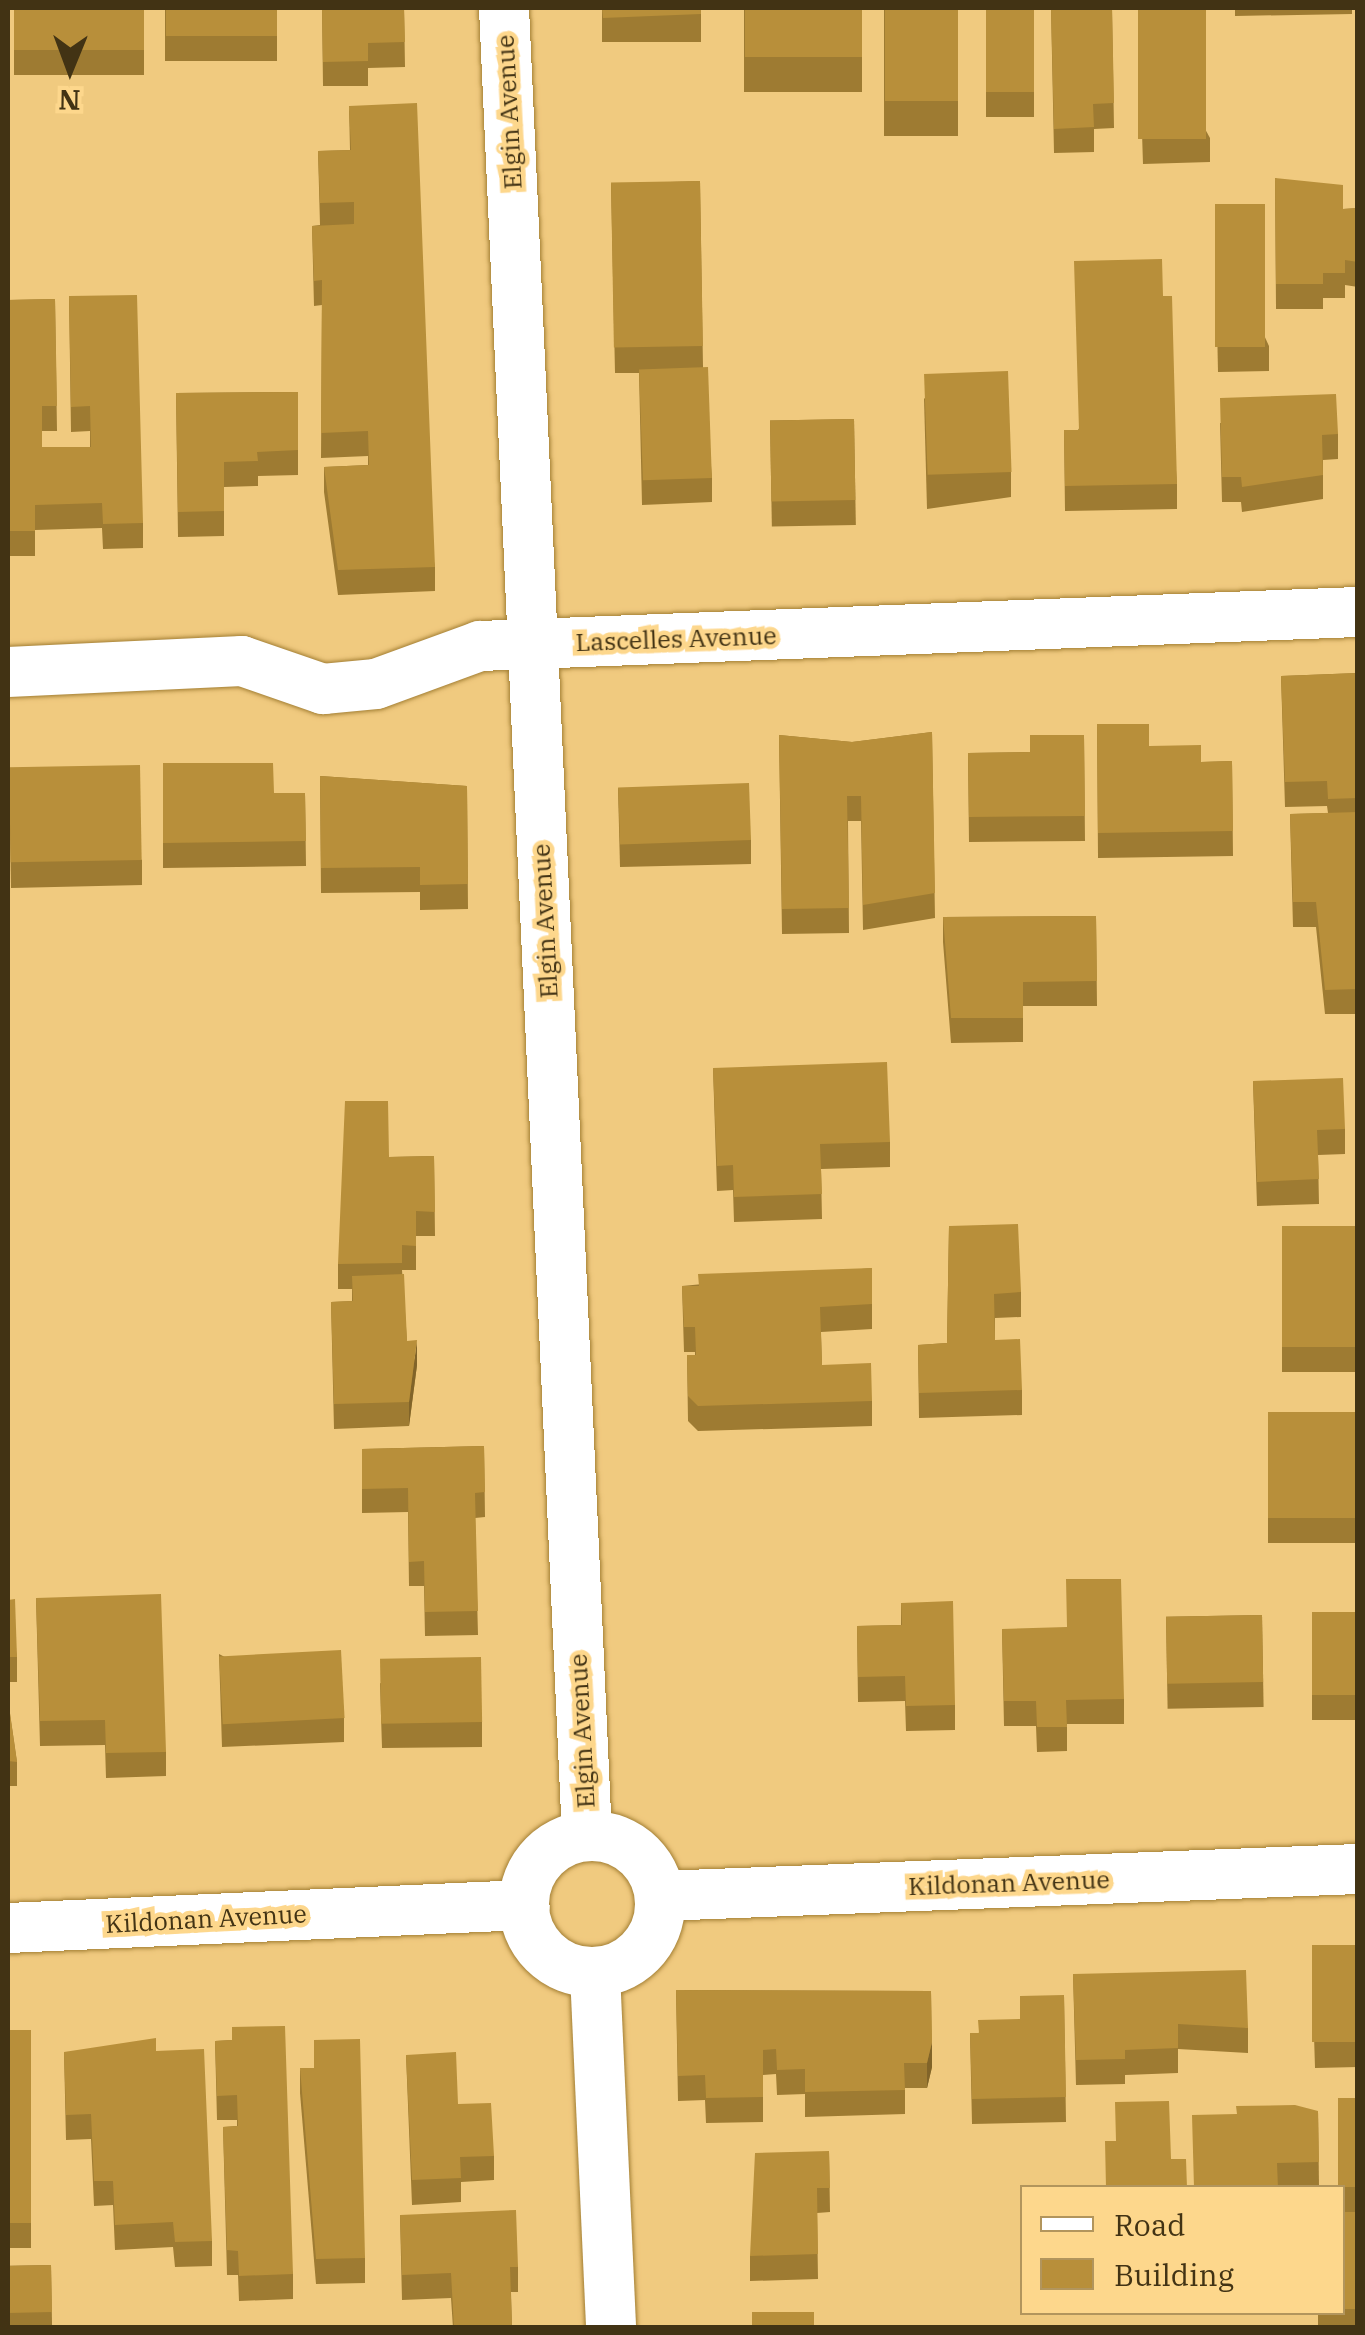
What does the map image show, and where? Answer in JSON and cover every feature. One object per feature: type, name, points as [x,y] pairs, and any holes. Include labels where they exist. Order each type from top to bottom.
[{"type":"street","name":"Elgin Avenue","points":[[504,8],[587,1835]]},
{"type":"street","name":"Lascelles Avenue","points":[[8,672],[242,661],[323,689],[376,684],[442,653],[533,646],[1358,612]]},
{"type":"street","points":[[587,1835],[644,1858],[661,1896],[652,1939],[637,1956],[595,1973],[538,1946],[524,1904],[535,1865],[587,1835]]},
{"type":"street","name":"Kildonan Avenue","points":[[661,1896],[1358,1869]]},
{"type":"street","name":"Kildonan Avenue","points":[[8,1928],[524,1904]]},
{"type":"street","points":[[595,1973],[611,2328]]},
{"type":"building","points":[[14,8],[144,8],[144,50],[14,50]]},
{"type":"building","points":[[166,8],[277,8],[277,36],[166,36]]},
{"type":"building","points":[[322,8],[404,8],[405,42],[368,43],[368,61],[323,62]]},
{"type":"building","points":[[602,8],[701,8],[701,14],[603,18]]},
{"type":"building","points":[[745,8],[862,8],[862,57],[745,57]]},
{"type":"building","points":[[885,8],[958,8],[958,101],[885,101]]},
{"type":"building","points":[[986,8],[1034,8],[1034,92],[986,92]]},
{"type":"building","points":[[1051,8],[1112,8],[1114,103],[1093,104],[1094,127],[1054,129]]},
{"type":"building","points":[[1138,8],[1206,8],[1206,139],[1138,139]]},
{"type":"building","points":[[417,103],[435,567],[338,570],[324,467],[369,465],[368,431],[321,433],[322,280],[314,281],[312,226],[354,224],[354,202],[320,203],[318,151],[351,150],[349,106]]},
{"type":"building","points":[[1275,178],[1343,185],[1343,209],[1358,208],[1358,262],[1345,260],[1345,273],[1323,273],[1323,284],[1276,284]]},
{"type":"building","points":[[700,181],[703,346],[614,348],[611,183]]},
{"type":"building","points":[[1215,204],[1265,204],[1265,347],[1215,347]]},
{"type":"building","points":[[1162,259],[1163,296],[1172,296],[1177,484],[1065,486],[1064,430],[1079,430],[1074,261]]},
{"type":"building","points":[[137,295],[143,523],[103,524],[102,503],[35,505],[35,531],[8,531],[8,300],[55,299],[57,406],[42,406],[42,447],[91,447],[90,406],[71,407],[69,296]]},
{"type":"building","points":[[708,367],[712,478],[643,480],[639,369]]},
{"type":"building","points":[[1008,371],[1012,472],[928,475],[924,374]]},
{"type":"building","points":[[298,392],[298,450],[257,452],[258,461],[224,462],[224,511],[178,512],[176,393]]},
{"type":"building","points":[[1336,394],[1338,434],[1322,435],[1323,475],[1242,487],[1241,477],[1222,477],[1220,398]]},
{"type":"building","points":[[854,419],[855,500],[771,501],[770,420]]},
{"type":"building","points":[[1358,673],[1358,798],[1328,799],[1327,781],[1285,782],[1281,676]]},
{"type":"building","points":[[1097,724],[1149,724],[1149,746],[1201,745],[1201,762],[1232,761],[1233,831],[1098,833]]},
{"type":"building","points":[[932,732],[935,893],[863,905],[861,796],[847,796],[849,908],[782,909],[779,735],[852,742]]},
{"type":"building","points":[[1030,735],[1084,735],[1085,816],[969,817],[968,753],[1030,752]]},
{"type":"building","points":[[163,763],[273,763],[274,793],[305,793],[306,841],[163,843]]},
{"type":"building","points":[[140,765],[142,860],[11,862],[9,767]]},
{"type":"building","points":[[320,776],[467,786],[468,884],[420,885],[420,867],[321,868]]},
{"type":"building","points":[[749,783],[751,840],[620,845],[618,788]]},
{"type":"building","points":[[1358,812],[1358,989],[1325,990],[1316,902],[1293,902],[1290,814]]},
{"type":"building","points":[[1096,916],[1097,981],[1023,982],[1023,1018],[951,1018],[943,917]]},
{"type":"building","points":[[887,1062],[890,1142],[820,1144],[822,1194],[734,1197],[733,1165],[717,1166],[713,1068]]},
{"type":"building","points":[[1343,1078],[1345,1129],[1317,1130],[1319,1179],[1257,1182],[1253,1081]]},
{"type":"building","points":[[345,1101],[388,1101],[389,1157],[434,1156],[435,1212],[416,1211],[416,1246],[402,1245],[402,1263],[338,1264]]},
{"type":"building","points":[[1018,1224],[1021,1292],[994,1294],[995,1340],[1020,1339],[1022,1390],[919,1393],[918,1345],[947,1343],[949,1226]]},
{"type":"building","points":[[1282,1226],[1358,1226],[1358,1347],[1282,1347]]},
{"type":"building","points":[[872,1268],[872,1304],[820,1307],[822,1365],[871,1363],[872,1401],[698,1406],[688,1396],[687,1355],[696,1355],[695,1327],[684,1327],[682,1286],[699,1286],[698,1274]]},
{"type":"building","points":[[404,1274],[407,1341],[417,1340],[409,1402],[334,1404],[331,1302],[353,1301],[352,1276]]},
{"type":"building","points":[[1268,1412],[1358,1412],[1358,1518],[1268,1518]]},
{"type":"building","points":[[484,1446],[485,1492],[475,1493],[478,1611],[425,1612],[424,1561],[409,1562],[408,1488],[362,1489],[362,1449]]},
{"type":"building","points":[[1066,1579],[1121,1579],[1124,1699],[1066,1700],[1067,1727],[1037,1727],[1036,1701],[1004,1701],[1002,1629],[1067,1627]]},
{"type":"building","points":[[161,1594],[166,1752],[106,1753],[105,1720],[40,1721],[36,1598]]},
{"type":"building","points":[[15,1599],[17,1657],[8,1657],[8,1600]]},
{"type":"building","points":[[953,1601],[955,1705],[906,1706],[905,1676],[858,1677],[857,1626],[902,1625],[901,1603]]},
{"type":"building","points":[[1312,1612],[1358,1612],[1358,1695],[1312,1695]]},
{"type":"building","points":[[1262,1615],[1263,1682],[1167,1684],[1166,1617]]},
{"type":"building","points":[[341,1650],[345,1718],[223,1724],[219,1656]]},
{"type":"building","points":[[481,1657],[482,1722],[381,1724],[380,1659]]},
{"type":"building","points":[[8,1700],[17,1762],[8,1761]]},
{"type":"building","points":[[1312,1945],[1358,1945],[1358,2042],[1312,2042]]},
{"type":"building","points":[[1246,1970],[1248,2028],[1178,2024],[1178,2048],[1125,2050],[1125,2059],[1076,2060],[1073,1974]]},
{"type":"building","points":[[676,1990],[931,1991],[932,2042],[927,2063],[904,2063],[905,2090],[805,2092],[805,2069],[777,2070],[776,2049],[763,2050],[763,2097],[706,2098],[705,2075],[678,2076]]},
{"type":"building","points":[[1064,1995],[1066,2097],[972,2099],[970,2033],[979,2033],[978,2020],[1020,2019],[1020,1996]]},
{"type":"building","points":[[285,2026],[293,2274],[239,2276],[238,2251],[227,2250],[223,2127],[238,2126],[237,2095],[217,2096],[215,2041],[232,2040],[232,2027]]},
{"type":"building","points":[[8,2030],[31,2030],[31,2223],[8,2223]]},
{"type":"building","points":[[156,2038],[156,2051],[204,2049],[212,2241],[175,2242],[173,2222],[115,2225],[113,2181],[94,2181],[91,2114],[66,2115],[64,2052]]},
{"type":"building","points":[[360,2039],[365,2258],[316,2259],[300,2068],[314,2068],[314,2040]]},
{"type":"building","points":[[456,2052],[458,2104],[491,2103],[494,2156],[460,2157],[461,2178],[412,2180],[406,2055]]},
{"type":"building","points":[[1338,2098],[1358,2098],[1358,2187],[1338,2185]]},
{"type":"building","points":[[1169,2101],[1171,2159],[1186,2159],[1187,2185],[1106,2185],[1105,2141],[1116,2141],[1115,2102]]},
{"type":"building","points":[[1295,2105],[1318,2111],[1319,2162],[1277,2163],[1278,2185],[1194,2185],[1192,2115],[1237,2114],[1236,2106]]},
{"type":"building","points":[[829,2151],[830,2188],[817,2188],[818,2254],[750,2256],[755,2153]]},
{"type":"building","points":[[516,2210],[518,2267],[510,2267],[512,2328],[454,2328],[451,2273],[402,2275],[400,2215]]},
{"type":"building","points":[[1345,2212],[1358,2212],[1358,2309],[1345,2309]]},
{"type":"building","points":[[51,2265],[52,2312],[8,2313],[8,2266]]},
{"type":"building","points":[[752,2312],[814,2312],[814,2328],[752,2328]]}]
